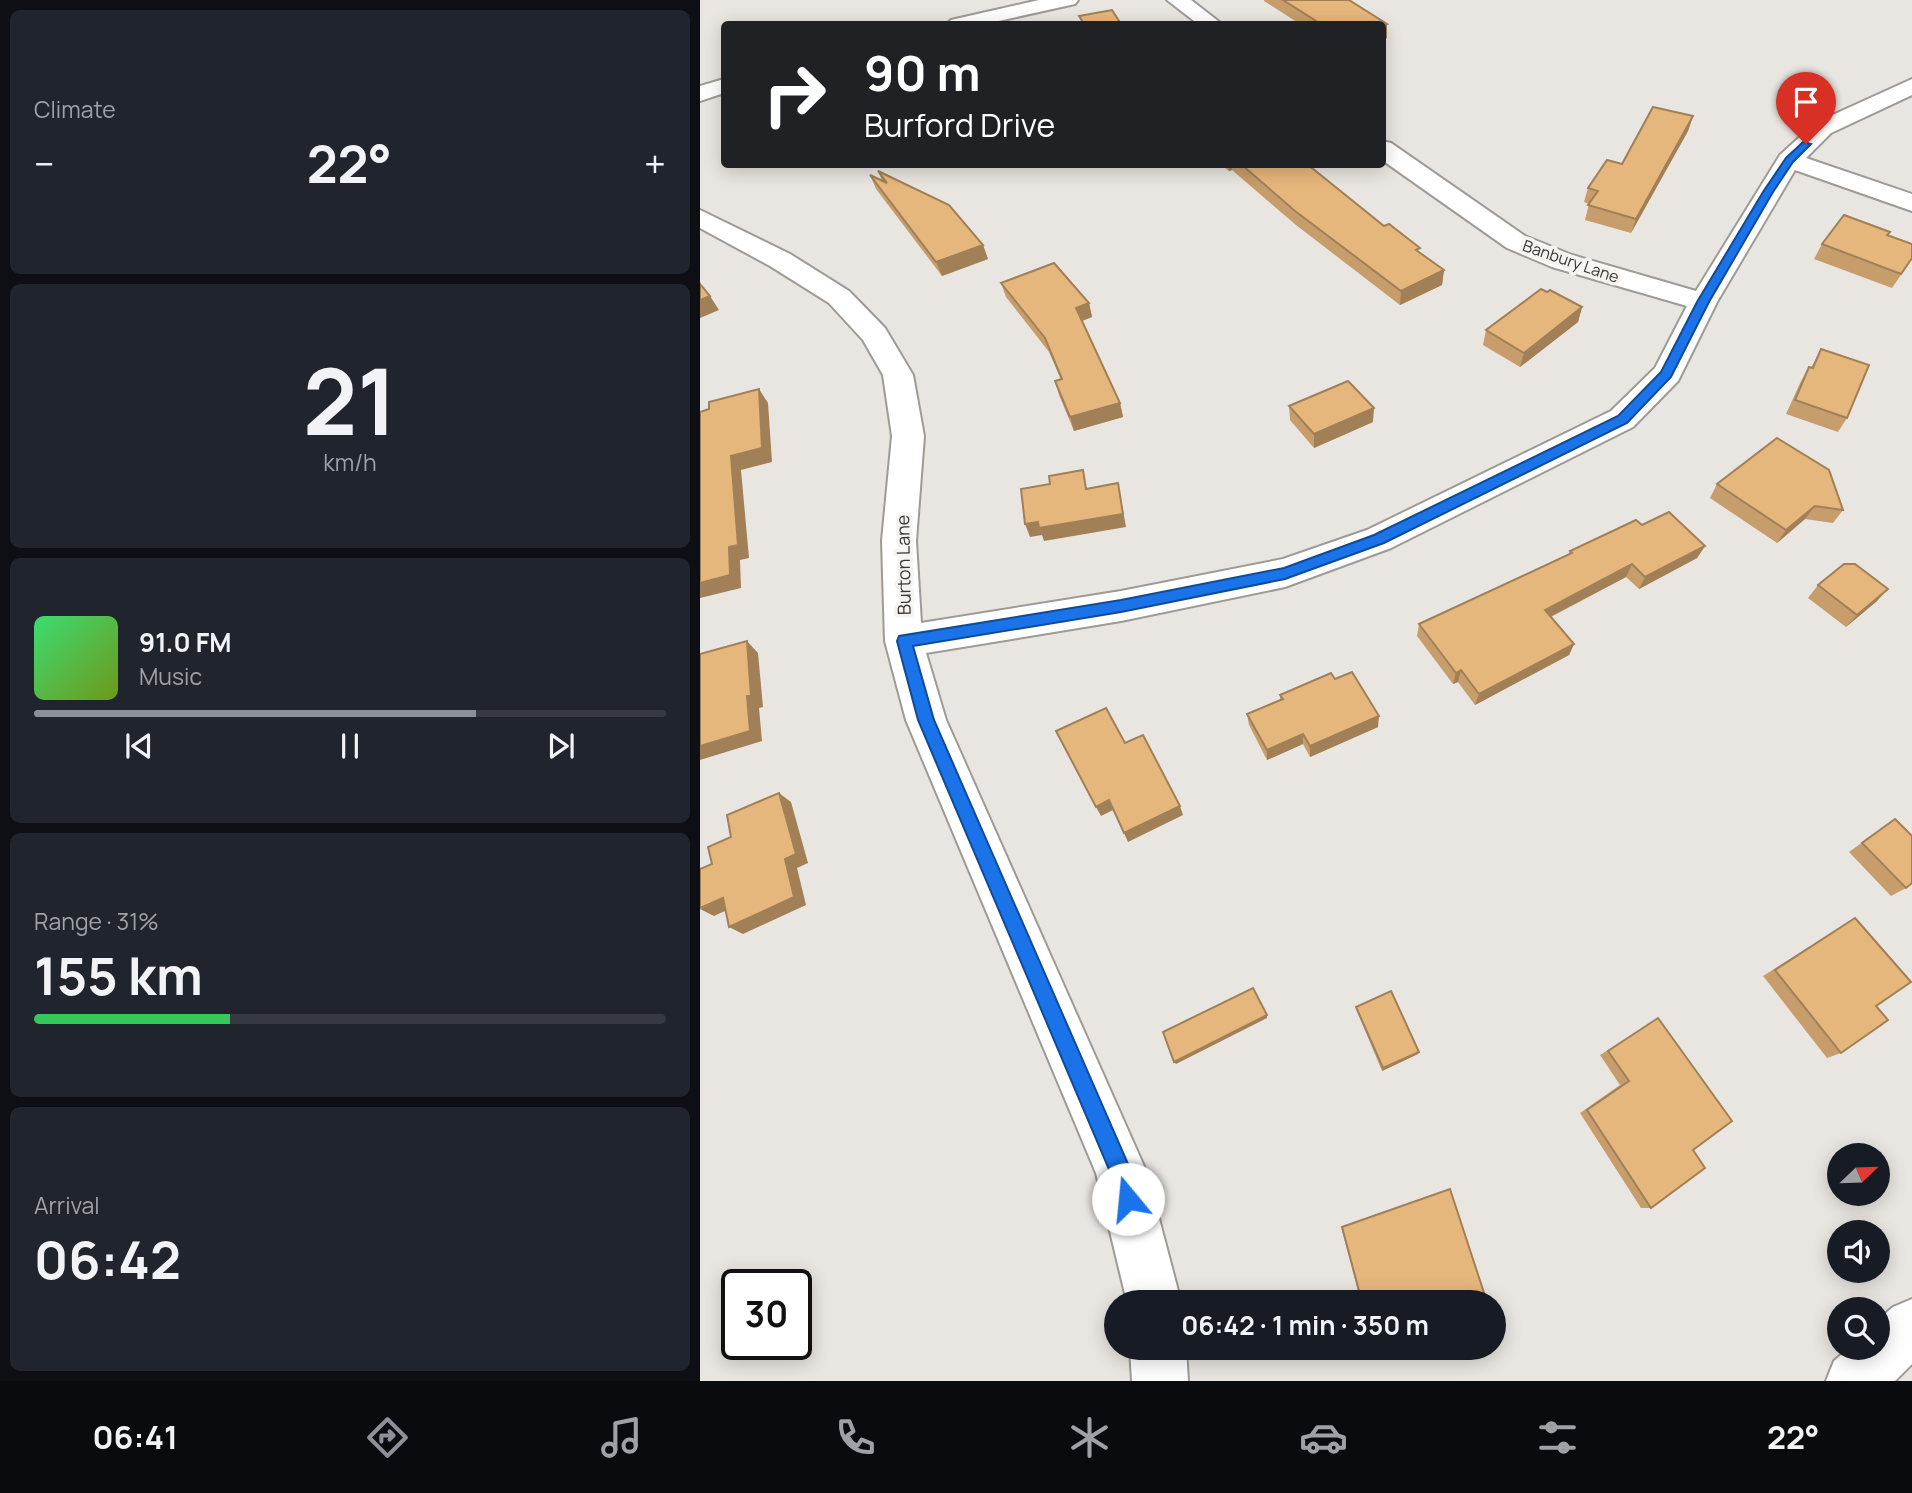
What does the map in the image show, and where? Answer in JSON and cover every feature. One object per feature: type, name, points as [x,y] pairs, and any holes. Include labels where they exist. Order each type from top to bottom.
[{"type":"street","points":[[972,21],[1068,0]]},
{"type":"street","points":[[1177,0],[1207,21]]},
{"type":"street","points":[[904,641],[1121,606],[1285,573],[1379,539],[1622,419],[1667,374],[1703,302],[1789,160],[1823,128],[1912,86]]},
{"type":"street","points":[[700,94],[721,87]]},
{"type":"street","name":"Banbury Lane","points":[[1386,151],[1516,242],[1562,261],[1703,302]]},
{"type":"street","points":[[1789,160],[1912,204]]},
{"type":"street","name":"Burton Lane","points":[[700,218],[780,260],[839,297],[874,335],[898,375],[908,436],[899,541],[904,641],[926,720],[1121,1173],[1151,1290]]},
{"type":"street","points":[[1854,1381],[1912,1326]]},
{"type":"street","points":[[1159,1360],[1160,1381]]},
{"type":"building","points":[[1283,0],[1349,0],[1382,21],[1316,21]]},
{"type":"building","points":[[1112,10],[1119,21],[1082,21],[1079,16]]},
{"type":"building","points":[[1653,107],[1693,116],[1636,219],[1588,205],[1598,191],[1588,188],[1607,160],[1622,164]]},
{"type":"building","points":[[1246,168],[1312,168],[1384,226],[1389,224],[1420,248],[1416,250],[1444,270],[1401,291],[1295,211]]},
{"type":"building","points":[[878,171],[949,205],[983,245],[936,262],[870,175],[887,183]]},
{"type":"building","points":[[1844,215],[1890,232],[1887,235],[1912,244],[1912,258],[1901,274],[1822,244]]},
{"type":"building","points":[[1054,263],[1089,303],[1076,308],[1120,403],[1070,417],[1055,381],[1062,379],[1045,338],[1001,283]]},
{"type":"building","points":[[700,284],[710,296],[700,300]]},
{"type":"building","points":[[1541,289],[1547,292],[1550,290],[1582,307],[1524,353],[1486,330]]},
{"type":"building","points":[[1821,349],[1869,365],[1847,418],[1795,400],[1809,367],[1813,368]]},
{"type":"building","points":[[1348,381],[1374,408],[1314,434],[1289,406]]},
{"type":"building","points":[[759,389],[762,448],[731,456],[738,545],[729,547],[730,575],[700,583],[700,412],[709,409],[709,402]]},
{"type":"building","points":[[1777,438],[1829,470],[1843,510],[1815,506],[1786,530],[1717,484]]},
{"type":"building","points":[[1083,470],[1086,489],[1118,483],[1123,514],[1039,528],[1038,522],[1025,524],[1021,489],[1050,484],[1049,476]]},
{"type":"building","points":[[1669,512],[1705,546],[1645,577],[1632,564],[1545,610],[1574,644],[1479,694],[1461,670],[1456,673],[1419,624],[1636,520],[1642,525]]},
{"type":"building","points":[[1844,564],[1855,564],[1888,589],[1857,615],[1818,585]]},
{"type":"building","points":[[747,641],[751,696],[747,696],[750,731],[700,746],[700,654]]},
{"type":"building","points":[[1352,672],[1379,716],[1310,746],[1303,734],[1267,750],[1247,714],[1283,699],[1280,695],[1331,673],[1335,679]]},
{"type":"building","points":[[1106,708],[1125,743],[1143,735],[1180,806],[1124,833],[1109,800],[1096,807],[1056,731]]},
{"type":"building","points":[[779,793],[796,854],[785,859],[794,897],[729,927],[723,898],[700,908],[700,869],[712,864],[708,847],[731,837],[727,815]]},
{"type":"building","points":[[1895,819],[1912,836],[1912,883],[1906,888],[1862,843]]},
{"type":"building","points":[[1855,918],[1911,982],[1876,1006],[1888,1020],[1841,1053],[1775,970]]},
{"type":"building","points":[[1253,988],[1267,1015],[1174,1062],[1163,1032]]},
{"type":"building","points":[[1391,991],[1419,1052],[1383,1068],[1356,1007]]},
{"type":"building","points":[[1658,1018],[1732,1121],[1693,1150],[1705,1168],[1651,1208],[1587,1110],[1629,1081],[1608,1051]]},
{"type":"building","points":[[1450,1189],[1483,1290],[1359,1290],[1342,1227]]},
{"type":"route","points":[[1128,1199],[1121,1173],[926,720],[904,641],[1121,606],[1285,573],[1379,539],[1622,419],[1667,374],[1703,302],[1768,192],[1789,160],[1806,144]]}]
